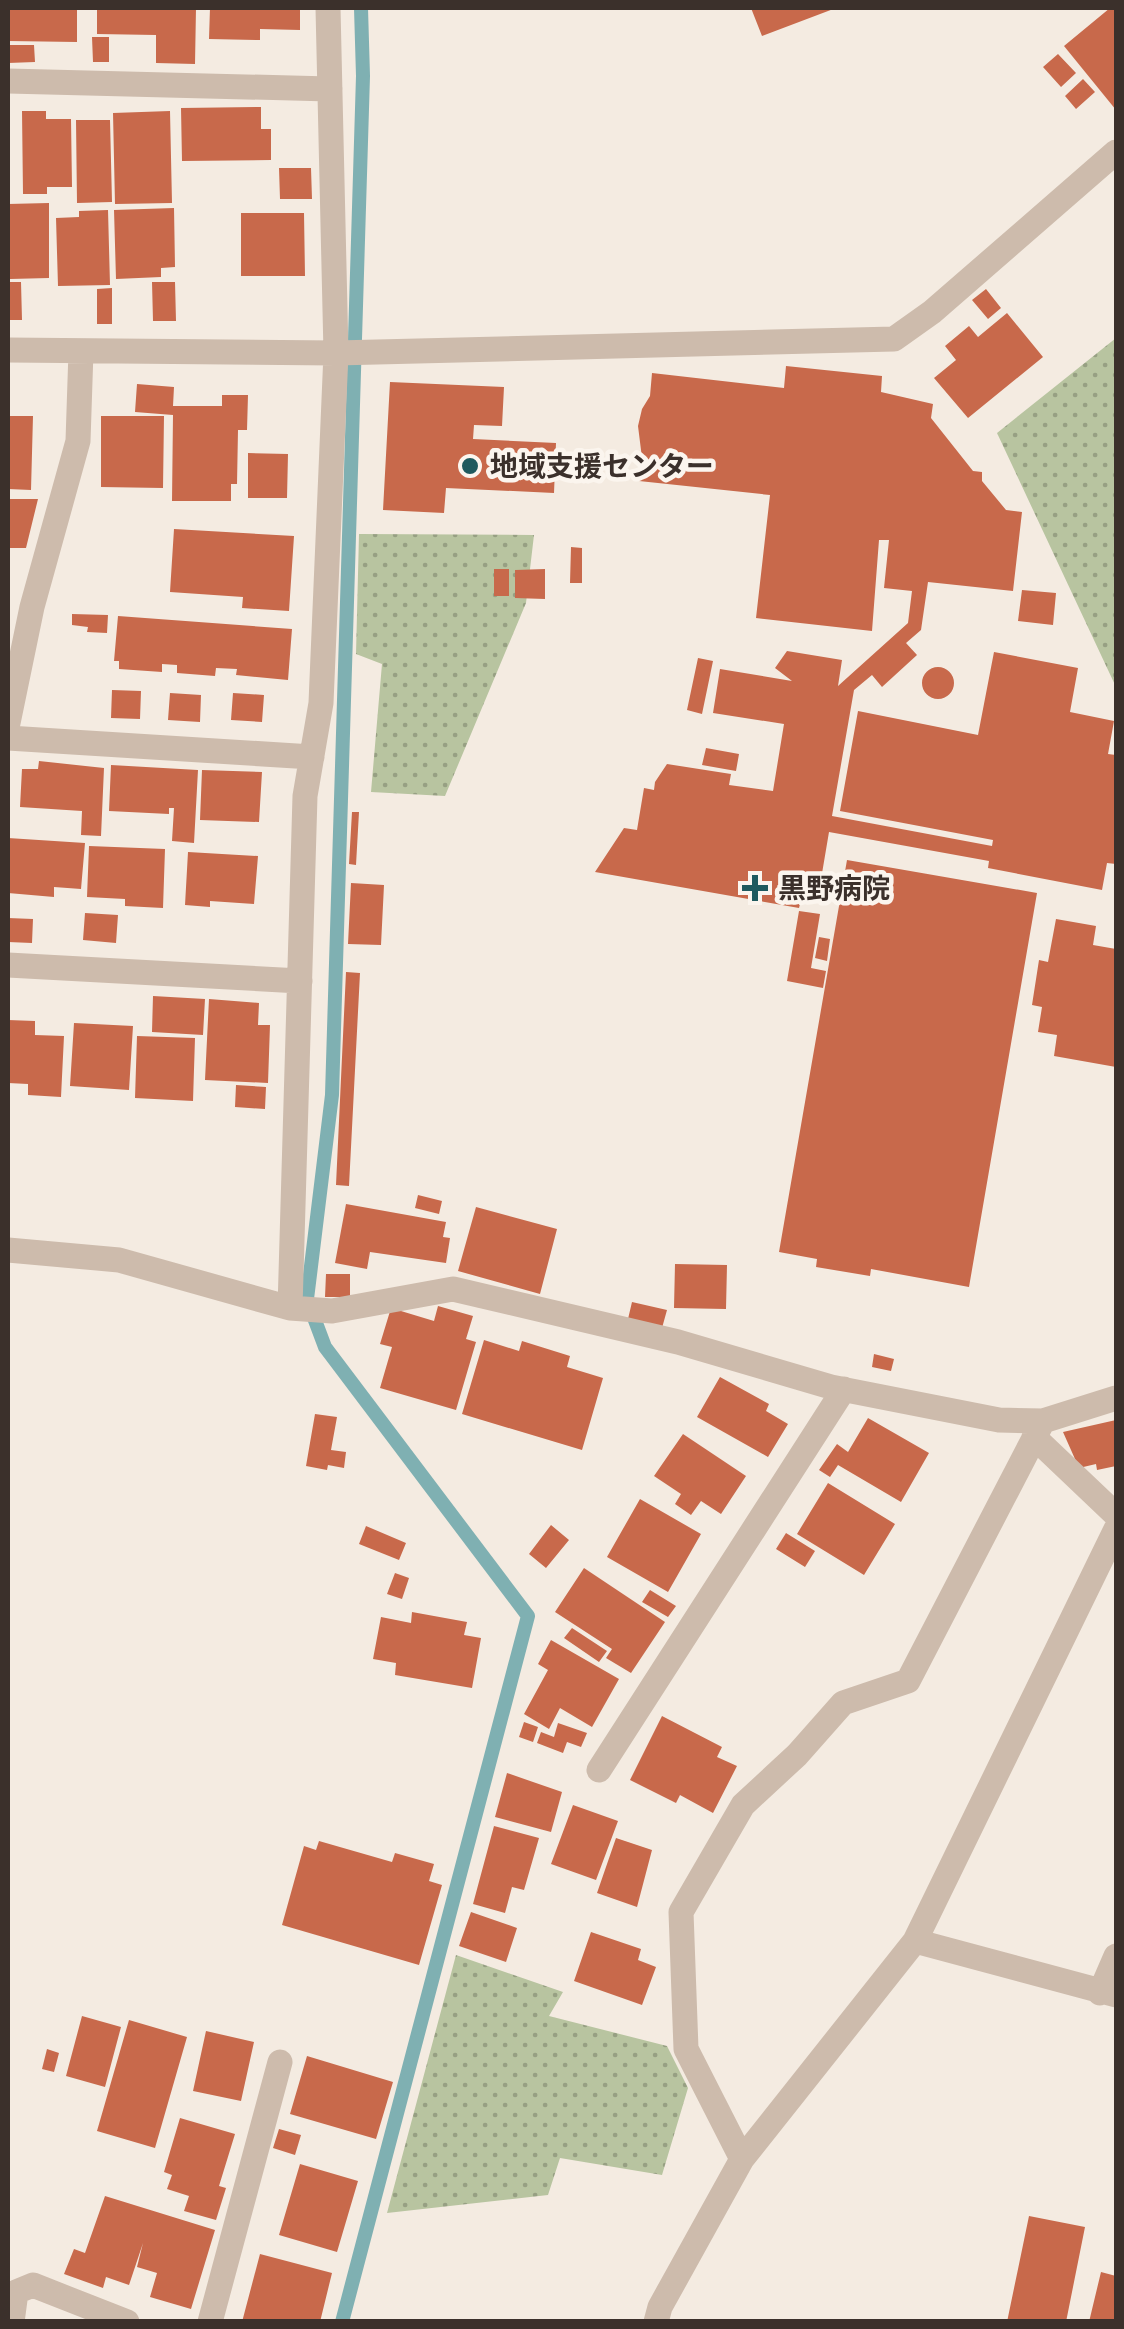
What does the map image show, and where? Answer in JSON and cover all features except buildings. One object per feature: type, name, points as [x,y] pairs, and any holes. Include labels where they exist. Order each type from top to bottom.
[{"type":"street","points":[[290,1308],[305,796],[320,703],[336,353],[328,8]]},
{"type":"street","points":[[8,81],[330,89]]},
{"type":"street","points":[[8,350],[336,353],[894,339],[932,312],[1116,152]]},
{"type":"street","points":[[8,723],[20,607],[78,441],[81,351]]},
{"type":"street","points":[[8,738],[312,757]]},
{"type":"street","points":[[8,965],[300,981]]},
{"type":"street","points":[[8,1250],[120,1260],[290,1308],[332,1310],[453,1289],[678,1342],[844,1389],[1039,1429],[1116,1398]]},
{"type":"street","points":[[599,1770],[844,1389]]},
{"type":"street","points":[[1039,1429],[1116,1515]]},
{"type":"street","points":[[742,2160],[686,2049],[681,1912],[742,1805],[796,1755],[842,1703],[908,1681],[1039,1429]]},
{"type":"street","points":[[656,2322],[660,2307],[742,2160],[915,1942],[1116,1529]]},
{"type":"street","points":[[915,1942],[1108,1994],[1116,1956]]},
{"type":"street","points":[[210,2322],[280,2062]]},
{"type":"street","points":[[12,2322],[16,2292],[32,2285],[127,2322]]},
{"type":"green space","points":[[1116,338],[1116,687],[997,433]]},
{"type":"green space","points":[[359,534],[534,535],[526,603],[445,796],[371,792],[382,664],[356,654]]},
{"type":"green space","points":[[456,1955],[563,1992],[549,2016],[667,2046],[688,2088],[662,2175],[560,2158],[548,2195],[387,2213]]},
{"type":"waterway","points":[[342,2322],[528,1616],[325,1347],[307,1299],[332,1095],[363,76],[361,8]]},
{"type":"place","name":"地域支援センター","points":[[470,466]]},
{"type":"place","name":"黒野病院","points":[[755,888]]}]
